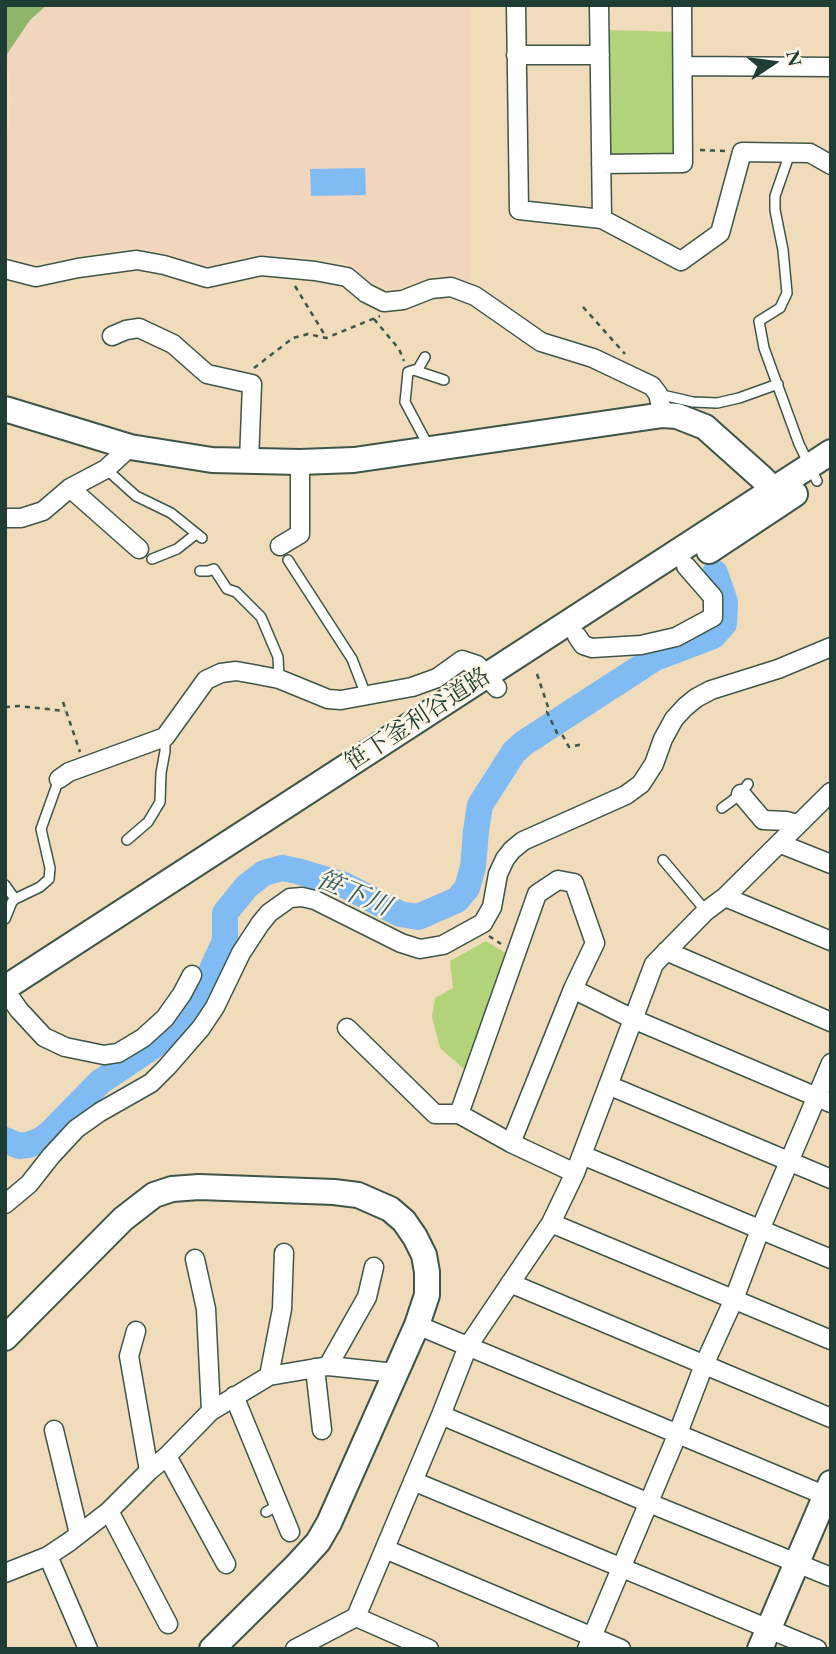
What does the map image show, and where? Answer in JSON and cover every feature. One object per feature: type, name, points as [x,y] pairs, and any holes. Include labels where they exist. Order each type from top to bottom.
[{"type":"street","points":[[516,5],[519,210],[603,219],[681,261],[720,233],[743,152],[810,153],[831,165]]},
{"type":"street","points":[[599,5],[603,219]]},
{"type":"street","points":[[601,164],[683,163],[682,5]]},
{"type":"street","points":[[516,55],[600,55]]},
{"type":"street","points":[[683,66],[831,67]]},
{"type":"street","points":[[5,269],[36,276],[137,260],[206,278],[261,266],[275,267],[347,277],[366,293],[384,302],[403,299],[431,289],[451,287],[475,296],[541,342],[593,358],[652,386],[661,405],[677,416],[705,427],[740,457],[777,496]]},
{"type":"street","points":[[112,336],[139,328],[173,344],[207,374],[252,384],[249,461]]},
{"type":"street","points":[[5,409],[130,447],[212,460],[300,463],[354,460],[430,449],[661,405]]},
{"type":"street","points":[[5,518],[21,518],[43,511],[70,488],[106,469],[130,447]]},
{"type":"street","points":[[284,553],[300,534],[300,463]]},
{"type":"street","name":"笹下釜利谷道路","points":[[8,998],[822,468]]},
{"type":"street","points":[[70,488],[146,554]]},
{"type":"street","name":"笹下釜利谷道路","points":[[492,682],[577,636],[686,566],[777,496]]},
{"type":"street","points":[[577,636],[583,645],[592,648],[641,645],[676,637],[713,617],[713,597],[686,566]]},
{"type":"street","points":[[7,1200],[29,1184],[76,1129],[151,1083],[177,1057],[215,1007],[241,953],[260,924],[269,913],[290,898],[315,900],[401,943],[420,949],[443,945],[483,923],[492,907],[498,874],[505,859],[523,841],[626,795],[641,784],[654,764],[674,719],[696,698],[711,690],[778,670],[831,648]]},
{"type":"street","points":[[59,779],[84,766],[165,737],[206,680],[221,673],[236,671],[279,679],[328,699],[341,700],[411,687],[437,678],[462,660],[477,665],[492,682]]},
{"type":"street","points":[[745,789],[763,820],[797,824]]},
{"type":"street","points":[[295,1649],[356,1617],[468,1346],[551,1223],[575,1173],[654,964],[706,911],[725,897],[781,844],[797,824],[831,792]]},
{"type":"street","points":[[781,844],[831,864]]},
{"type":"street","points":[[459,1114],[537,894],[558,880],[574,883],[595,943],[573,989],[511,1143]]},
{"type":"street","points":[[725,897],[831,941]]},
{"type":"street","points":[[667,951],[831,1022]]},
{"type":"street","points":[[8,998],[44,1037],[65,1047],[104,1055],[118,1053],[143,1038],[165,1018],[192,975]]},
{"type":"street","points":[[573,989],[633,1019],[824,1100]]},
{"type":"street","points":[[347,1028],[435,1114],[459,1114],[511,1143],[575,1173]]},
{"type":"street","points":[[590,1643],[789,1162],[824,1100],[831,1063]]},
{"type":"street","points":[[608,1085],[831,1179]]},
{"type":"street","points":[[582,1155],[831,1259]]},
{"type":"street","points":[[5,1338],[122,1219],[154,1195],[172,1189],[199,1186],[358,1195],[390,1209],[404,1221],[424,1255],[427,1272],[427,1296],[417,1325],[329,1523],[318,1542],[223,1645]]},
{"type":"street","points":[[551,1223],[831,1340]]},
{"type":"street","points":[[269,1376],[282,1309],[284,1253]]},
{"type":"street","points":[[195,1259],[206,1309],[212,1411]]},
{"type":"street","points":[[317,1424],[321,1367],[367,1297],[374,1267]]},
{"type":"street","points":[[510,1283],[831,1418]]},
{"type":"street","points":[[417,1325],[829,1492],[764,1638]]},
{"type":"street","points":[[136,1331],[128,1356],[149,1471]]},
{"type":"street","points":[[5,1573],[48,1556],[79,1534],[109,1511],[212,1411],[269,1376],[321,1367],[396,1374]]},
{"type":"street","points":[[234,1396],[273,1509],[290,1532]]},
{"type":"street","points":[[441,1415],[831,1577]]},
{"type":"street","points":[[54,1430],[79,1534]]},
{"type":"street","points":[[167,1456],[226,1564]]},
{"type":"street","points":[[412,1482],[621,1567],[764,1638],[817,1649]]},
{"type":"street","points":[[109,1511],[160,1618]]},
{"type":"street","points":[[385,1549],[590,1643],[621,1649]]},
{"type":"street","points":[[48,1556],[88,1649]]},
{"type":"street","points":[[356,1617],[429,1649]]},
{"type":"lane","points":[[790,153],[775,196],[787,293],[780,309],[759,321],[764,348],[799,444],[822,468]]},
{"type":"lane","points":[[425,357],[413,372],[405,402],[430,449]]},
{"type":"lane","points":[[413,372],[444,380]]},
{"type":"lane","points":[[661,405],[717,403],[778,384]]},
{"type":"lane","points":[[106,469],[136,496],[171,513],[199,536],[177,549],[146,554]]},
{"type":"lane","points":[[284,553],[352,659],[366,695]]},
{"type":"lane","points":[[200,571],[208,572],[214,569],[227,589],[236,592],[261,617],[278,657],[279,679]]},
{"type":"lane","points":[[127,840],[148,822],[160,802],[160,773],[165,737]]},
{"type":"lane","points":[[5,919],[15,899],[40,887],[49,878],[50,868],[41,829],[59,779]]},
{"type":"lane","points":[[722,808],[745,789]]},
{"type":"lane","points":[[663,860],[706,911]]},
{"type":"lane","points":[[5,885],[15,899]]},
{"type":"path","points":[[683,149],[743,152]]},
{"type":"path","points":[[275,267],[293,282],[326,338]]},
{"type":"path","points":[[237,381],[293,338],[308,334],[326,338],[391,311],[396,300]]},
{"type":"path","points":[[583,307],[626,356]]},
{"type":"path","points":[[374,319],[400,349],[413,372]]},
{"type":"path","points":[[537,674],[549,710],[548,716],[558,735],[564,736],[569,747],[583,744]]},
{"type":"path","points":[[63,702],[84,766]]},
{"type":"path","points":[[5,707],[66,711]]},
{"type":"shaded area","points":[[52,5],[470,5],[469,281],[435,275],[392,290],[371,282],[340,258],[270,256],[223,259],[206,266],[140,247],[47,261],[10,256],[5,252],[5,156],[12,100],[6,50],[8,32]]},
{"type":"green space","points":[[5,5],[47,5],[30,20],[5,57]]},
{"type":"green space","points":[[610,30],[676,32],[680,155],[610,158]]},
{"type":"green space","points":[[486,941],[509,955],[465,1070],[440,1048],[432,1017],[435,998],[453,988],[450,961]]},
{"type":"water","points":[[365,168],[366,195],[311,196],[310,169]]},
{"type":"waterway","name":"笹下川","points":[[5,1140],[19,1146],[41,1140],[100,1082],[161,1041],[179,1025],[209,976],[225,941],[225,913],[247,886],[264,873],[282,868],[297,871],[344,885],[400,914],[418,917],[457,900],[467,888],[473,867],[480,805],[514,752],[655,658],[713,636],[724,624],[725,602],[715,573]]}]
